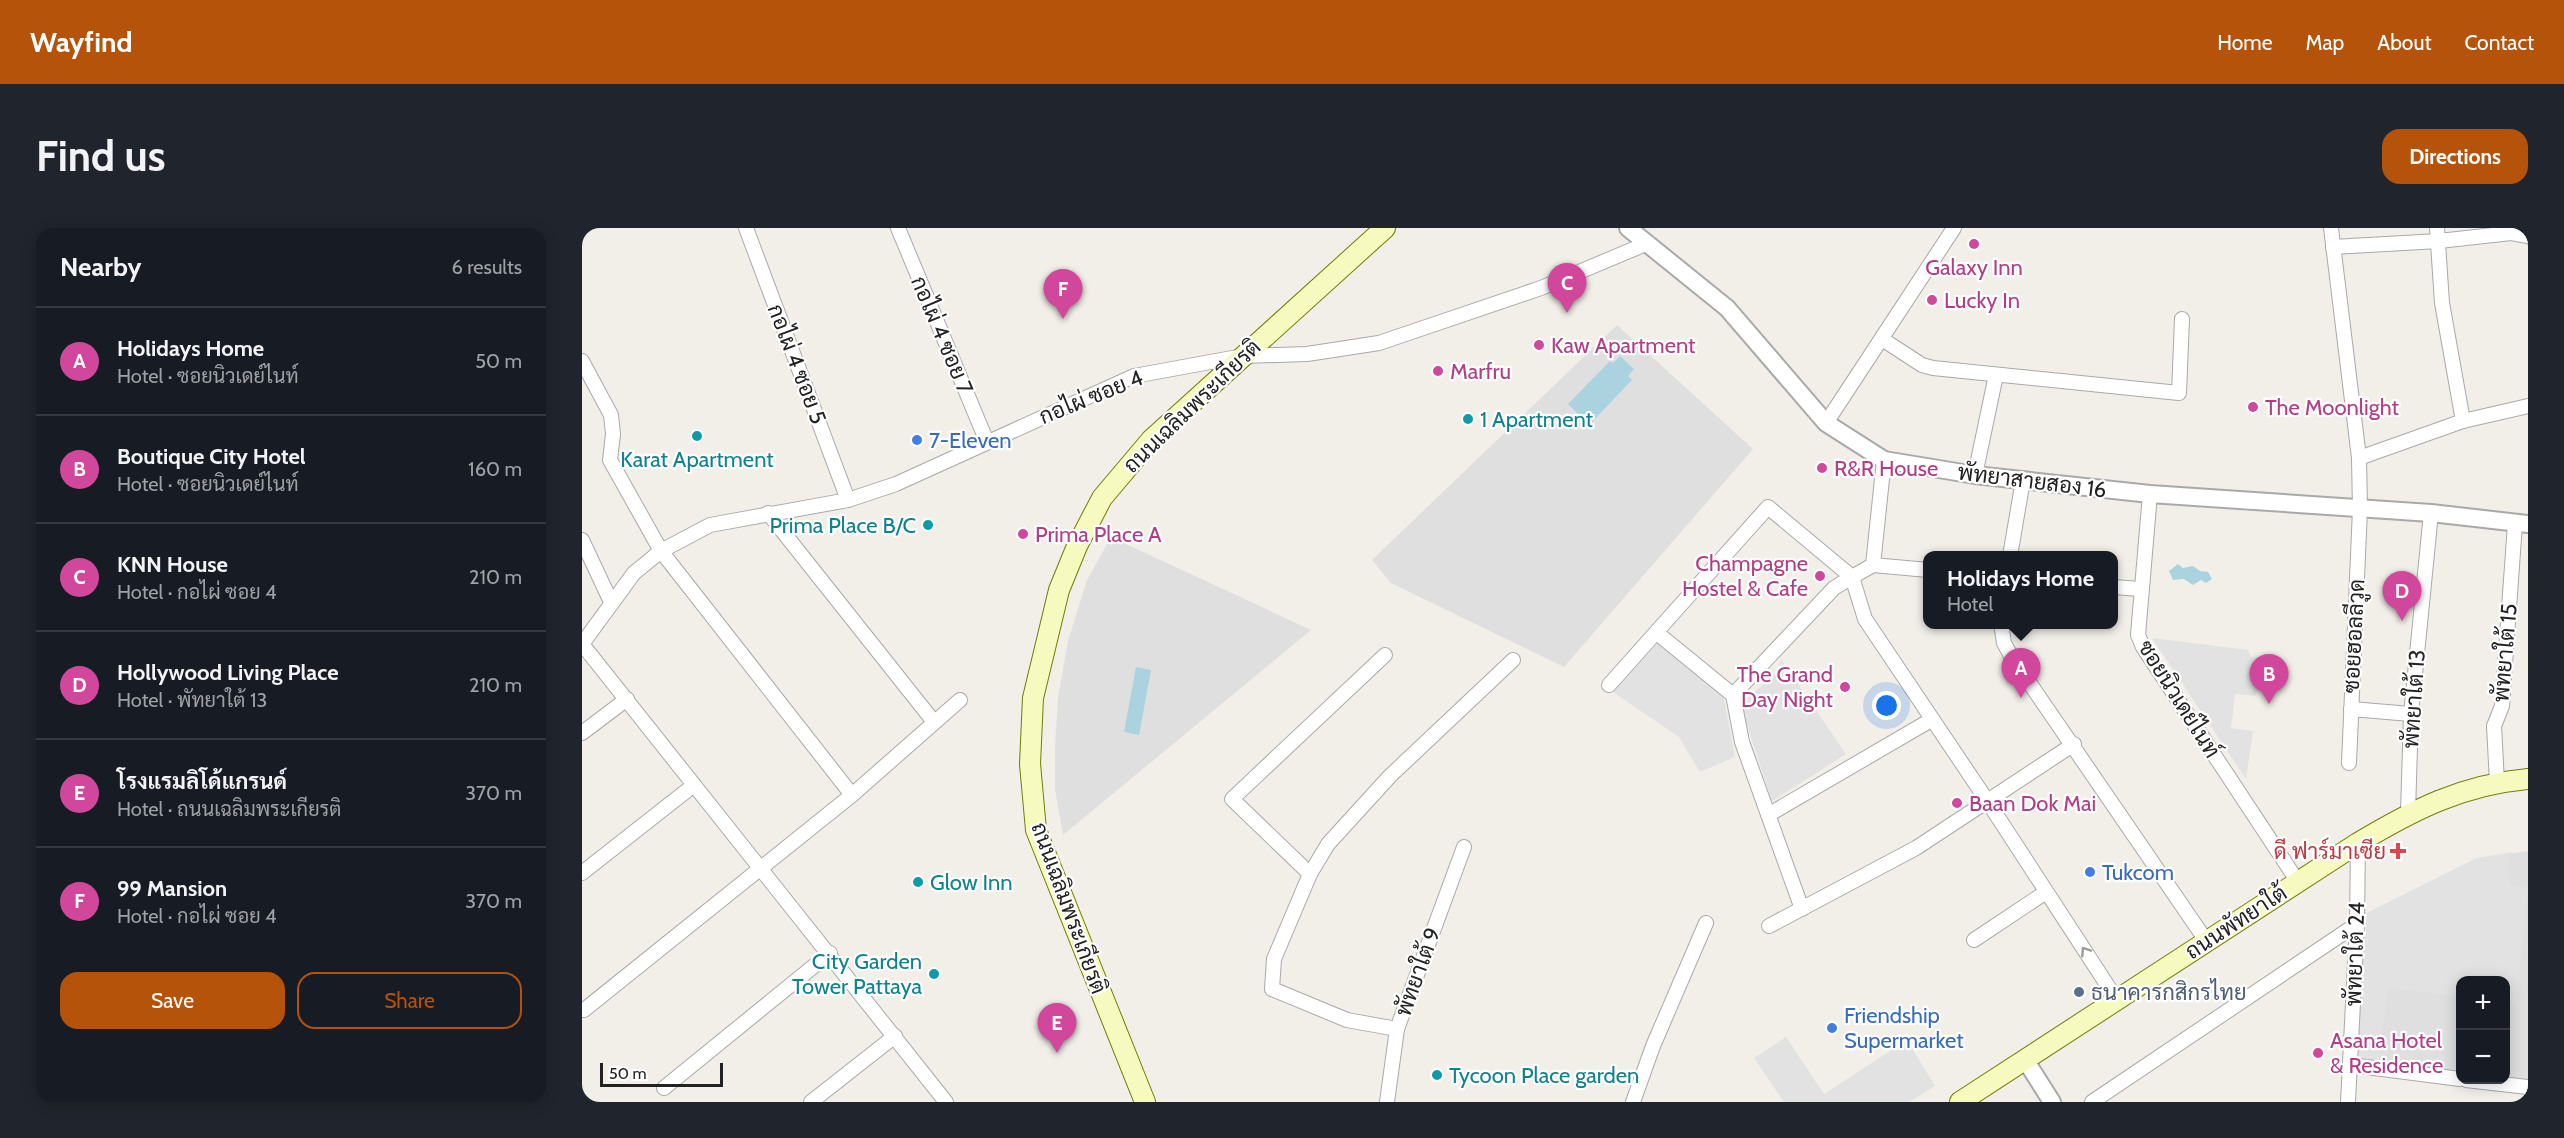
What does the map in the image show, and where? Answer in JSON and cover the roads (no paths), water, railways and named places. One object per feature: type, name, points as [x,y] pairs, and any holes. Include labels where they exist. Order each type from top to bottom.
[{"type":"main road","name":"ถนนเฉลิมพระเกียรติ","points":[[1145,1102],[1036,830],[1030,764],[1033,698],[1059,590],[1077,546],[1102,498],[1151,440],[1385,228]]},
{"type":"main road","name":"ถนนพัทยาใต้","points":[[1960,1102],[2358,843],[2408,813],[2449,795],[2496,782],[2528,779]]},
{"type":"street","name":"กอไผ่ 4 ซอย 5","points":[[746,228],[848,500]]},
{"type":"street","name":"กอไผ่ 4 ซอย 7","points":[[898,228],[987,442]]},
{"type":"street","name":"พัทยาสายสอง 16","points":[[1628,228],[1727,308],[1826,423],[1884,460],[1975,476],[2150,494],[2431,513],[2521,524]]},
{"type":"street","points":[[1826,423],[1954,228]]},
{"type":"street","name":"ซอยฮอลลีวูด","points":[[2331,228],[2359,458],[2360,509],[2349,763]]},
{"type":"street","points":[[2333,247],[2438,235],[2511,231],[2528,236]]},
{"type":"street","points":[[2438,235],[2442,303],[2463,421]]},
{"type":"street","name":"กอไผ่ ซอย 4","points":[[582,644],[634,573],[661,551],[710,525],[848,500],[896,484],[1134,376],[1242,356],[1307,354],[1379,343],[1541,288],[1648,243]]},
{"type":"street","points":[[1882,339],[1922,365],[1996,375],[2179,393],[2182,319]]},
{"type":"street","points":[[582,362],[611,415],[613,434],[610,460],[612,466],[661,551],[852,795]]},
{"type":"street","points":[[1975,476],[1996,375]]},
{"type":"street","points":[[2359,458],[2463,421],[2528,406]]},
{"type":"street","points":[[1873,565],[1884,460]]},
{"type":"street","points":[[2011,551],[2023,480]]},
{"type":"street","name":"ซอยนิวเดย์ไนท์","points":[[2150,494],[2137,626],[2143,647],[2298,882]]},
{"type":"street","points":[[1609,684],[1768,507],[1852,577],[1865,619],[1988,802],[2116,1000]]},
{"type":"street","points":[[768,513],[934,722]]},
{"type":"street","name":"พัทยาใต้ 13","points":[[2408,813],[2411,714],[2431,513]]},
{"type":"street","name":"พัทยาใต้ 15","points":[[2496,782],[2494,726],[2502,706],[2521,524]]},
{"type":"street","points":[[582,540],[611,602]]},
{"type":"street","points":[[1733,695],[1834,588],[1873,565],[1923,570]]},
{"type":"street","points":[[2118,587],[2140,589]]},
{"type":"street","points":[[2002,629],[2004,643],[2011,656],[2074,744],[2207,942]]},
{"type":"street","points":[[1657,633],[1733,695],[1742,742],[1802,909]]},
{"type":"street","points":[[582,644],[760,870],[830,953],[946,1102]]},
{"type":"street","points":[[1310,874],[1232,798],[1385,655]]},
{"type":"street","points":[[1397,1029],[1347,1020],[1272,989],[1274,959],[1310,874],[1328,844],[1390,776],[1513,660]]},
{"type":"street","points":[[582,733],[627,699]]},
{"type":"street","points":[[584,1010],[852,795],[960,700]]},
{"type":"street","points":[[2351,710],[2411,714]]},
{"type":"street","points":[[1768,815],[1931,720]]},
{"type":"street","points":[[1769,926],[1916,848],[2074,744]]},
{"type":"street","points":[[582,873],[694,785]]},
{"type":"street","name":"พัทยาใต้ 24","points":[[2348,1102],[2357,924],[2358,843]]},
{"type":"street","name":"พัทยาใต้ 9","points":[[1387,1102],[1397,1029],[1464,847]]},
{"type":"street","points":[[1974,940],[2046,892]]},
{"type":"street","points":[[1633,1102],[1653,1046],[1706,923]]},
{"type":"street","points":[[2092,1102],[2357,924]]},
{"type":"street","points":[[664,1088],[830,953]]},
{"type":"street","points":[[811,1102],[895,1036]]},
{"type":"street","points":[[2026,1061],[2052,1102]]},
{"type":"street","points":[[2351,1065],[2456,1078]]},
{"type":"street","points":[[2501,1084],[2528,1087]]},
{"type":"water","points":[[1620,356],[1634,369],[1628,376],[1632,380],[1589,425],[1568,404],[1610,361],[1613,363]]},
{"type":"water","points":[[2178,564],[2183,568],[2193,566],[2200,571],[2208,572],[2212,579],[2206,583],[2201,580],[2193,585],[2184,579],[2173,580],[2169,571]]},
{"type":"water","points":[[1136,667],[1151,670],[1139,735],[1124,732]]},
{"type":"place","name":"Galaxy Inn","points":[[1974,244]]},
{"type":"place","name":"Lucky In","points":[[1932,300]]},
{"type":"place","name":"KNN House","points":[[1567,313]]},
{"type":"place","name":"99 Mansion","points":[[1063,319]]},
{"type":"place","name":"Kaw Apartment","points":[[1539,345]]},
{"type":"place","name":"Marfru","points":[[1438,371]]},
{"type":"place","name":"The Moonlight","points":[[2253,407]]},
{"type":"place","name":"1 Apartment","points":[[1468,419]]},
{"type":"place","name":"Karat Apartment","points":[[697,436]]},
{"type":"place","name":"7-Eleven","points":[[917,440]]},
{"type":"place","name":"R&R House","points":[[1822,468]]},
{"type":"place","name":"Prima Place B/C","points":[[928,525]]},
{"type":"place","name":"Prima Place A","points":[[1023,534]]},
{"type":"place","name":"Champagne Hostel & Cafe","points":[[1820,576]]},
{"type":"place","name":"Hollywood Living Place","points":[[2402,621]]},
{"type":"place","name":"The Grand Day Night","points":[[1845,687]]},
{"type":"place","name":"Holidays Home","points":[[2021,698]]},
{"type":"place","name":"Boutique City Hotel","points":[[2269,704]]},
{"type":"place","name":"Baan Dok Mai","points":[[1957,803]]},
{"type":"place","name":"ดี ฟาร์มาเซีย","points":[[2398,851]]},
{"type":"place","name":"Tukcom","points":[[2090,872]]},
{"type":"place","name":"Glow Inn","points":[[918,882]]},
{"type":"place","name":"City Garden Tower Pattaya","points":[[934,974]]},
{"type":"place","name":"ธนาคารกสิกรไทย","points":[[2079,992]]},
{"type":"place","name":"Friendship Supermarket","points":[[1832,1028]]},
{"type":"place","name":"โรงแรมลิโด้แกรนด์","points":[[1057,1053]]},
{"type":"place","name":"Asana Hotel & Residence","points":[[2318,1053]]},
{"type":"place","name":"Tycoon Place garden","points":[[1437,1075]]}]
